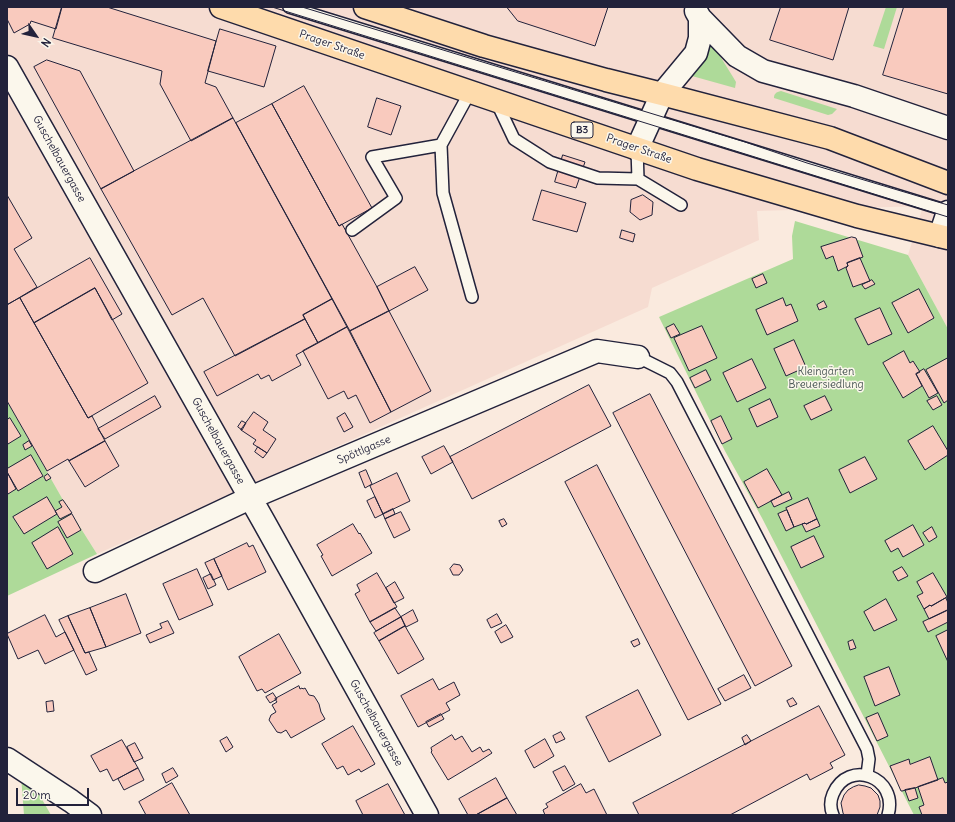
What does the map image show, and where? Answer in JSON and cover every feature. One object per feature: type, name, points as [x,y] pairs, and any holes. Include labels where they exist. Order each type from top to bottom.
[{"type":"main road","name":"Prager Straße","points":[[221,7],[697,169],[850,214],[944,237]]},
{"type":"main road","points":[[365,7],[484,46],[606,80],[830,138],[948,183]]},
{"type":"street","points":[[637,149],[662,94],[696,53],[700,38],[697,12]]},
{"type":"street","points":[[697,12],[737,56],[763,72],[854,96],[948,128]]},
{"type":"street","name":"Guschelbauergasse","points":[[7,68],[427,815]]},
{"type":"street","points":[[944,237],[948,212]]},
{"type":"street","name":"Spöttlgasse","points":[[95,571],[250,498],[597,351],[638,357]]},
{"type":"street","points":[[7,759],[71,800],[90,815]]},
{"type":"lane","points":[[289,7],[948,212]]},
{"type":"lane","points":[[470,92],[441,145],[443,193],[472,297]]},
{"type":"lane","points":[[496,101],[514,139],[550,162],[598,178],[638,179],[681,205]]},
{"type":"lane","points":[[352,230],[396,198],[372,157],[441,145]]},
{"type":"lane","points":[[637,149],[638,179]]},
{"type":"lane","points":[[638,357],[670,373],[677,382],[867,750],[869,759],[867,775]]},
{"type":"lane","points":[[833,815],[831,811],[831,800],[835,789],[843,780],[861,774],[871,776],[880,782],[886,789],[890,798],[888,815]]},
{"type":"shaded area","points":[[7,7],[948,7],[948,329],[908,255],[923,206],[757,211],[759,240],[652,288],[648,307],[97,554],[63,500],[7,401]]},
{"type":"green space","points":[[886,7],[897,7],[884,49],[873,46]]},
{"type":"green space","points":[[710,47],[715,48],[733,77],[736,82],[735,88],[692,76],[704,62]]},
{"type":"green space","points":[[781,91],[837,109],[832,114],[828,115],[774,98],[776,93]]},
{"type":"green space","name":"Kleingärten Breuersiedlung","points":[[795,221],[908,255],[948,329],[948,815],[914,815],[762,518],[725,451],[659,317],[793,259],[792,236]]},
{"type":"green space","points":[[7,401],[63,500],[97,554],[7,596]]},
{"type":"green space","points":[[21,776],[32,782],[51,815],[24,815]]},
{"type":"building","points":[[7,7],[62,7],[56,29],[31,21],[30,24],[14,33],[7,19]]},
{"type":"building","points":[[62,7],[107,7],[216,41],[205,83],[216,87],[233,118],[191,141],[160,84],[162,71],[53,38]]},
{"type":"building","points":[[507,7],[608,7],[595,46],[518,21]]},
{"type":"building","points":[[781,7],[849,7],[833,60],[770,40]]},
{"type":"building","points":[[904,7],[948,7],[948,94],[883,75]]},
{"type":"building","points":[[220,29],[276,46],[264,87],[208,71]]},
{"type":"building","points":[[47,60],[80,71],[134,171],[101,189],[34,67]]},
{"type":"building","points":[[304,86],[372,208],[339,226],[272,104]]},
{"type":"building","points":[[377,98],[401,106],[391,135],[368,127]]},
{"type":"building","points":[[272,104],[339,226],[342,224],[389,311],[350,331],[236,123]]},
{"type":"building","points":[[233,118],[332,299],[303,315],[305,319],[235,356],[203,298],[172,315],[101,189]]},
{"type":"building","points":[[563,155],[585,162],[576,188],[555,182]]},
{"type":"building","points":[[542,190],[586,203],[577,232],[533,220]]},
{"type":"building","points":[[7,195],[32,238],[14,249],[37,287],[7,305]]},
{"type":"building","points":[[643,195],[653,202],[652,215],[640,220],[630,212],[631,200]]},
{"type":"building","points":[[622,230],[635,234],[633,242],[620,238]]},
{"type":"building","points":[[852,237],[856,238],[863,257],[847,263],[848,266],[838,271],[833,256],[826,259],[821,247]]},
{"type":"building","points":[[90,258],[122,314],[112,320],[95,288],[34,323],[20,298]]},
{"type":"building","points":[[860,258],[870,281],[853,287],[846,268],[848,266],[847,263]]},
{"type":"building","points":[[415,267],[428,290],[389,311],[377,287]]},
{"type":"building","points":[[763,274],[767,283],[756,288],[752,279]]},
{"type":"building","points":[[872,280],[875,284],[865,289],[862,285]]},
{"type":"building","points":[[95,288],[148,383],[88,418],[34,323]]},
{"type":"building","points":[[919,289],[934,318],[908,333],[892,303]]},
{"type":"building","points":[[20,298],[88,418],[92,416],[105,441],[69,461],[68,459],[47,471],[7,401],[7,305]]},
{"type":"building","points":[[783,298],[786,306],[791,304],[798,321],[767,335],[756,310]]},
{"type":"building","points":[[332,299],[347,327],[318,343],[303,315]]},
{"type":"building","points":[[824,301],[827,307],[819,310],[817,305]]},
{"type":"building","points":[[880,308],[892,334],[868,345],[855,319]]},
{"type":"building","points":[[389,311],[431,391],[391,412],[350,331]]},
{"type":"building","points":[[305,319],[318,343],[296,355],[301,365],[272,381],[269,375],[261,379],[258,374],[217,396],[204,372]]},
{"type":"building","points":[[674,324],[680,334],[671,338],[666,328]]},
{"type":"building","points":[[702,326],[717,358],[689,371],[674,338]]},
{"type":"building","points":[[347,327],[391,412],[370,423],[356,395],[348,399],[344,391],[328,399],[303,351]]},
{"type":"building","points":[[794,340],[806,367],[786,376],[774,349]]},
{"type":"building","points":[[904,351],[910,363],[913,361],[920,372],[916,374],[922,386],[903,398],[883,363]]},
{"type":"building","points":[[948,358],[948,400],[944,403],[926,370]]},
{"type":"building","points":[[752,359],[766,388],[737,402],[723,373]]},
{"type":"building","points":[[924,369],[938,393],[929,398],[916,374]]},
{"type":"building","points":[[706,370],[711,380],[695,388],[690,378]]},
{"type":"building","points":[[589,385],[611,426],[472,499],[450,457]]},
{"type":"building","points":[[650,394],[792,666],[755,686],[613,413]]},
{"type":"building","points":[[155,396],[161,407],[105,439],[98,429]]},
{"type":"building","points":[[825,396],[832,410],[811,420],[804,406]]},
{"type":"building","points":[[937,396],[942,405],[933,410],[927,401]]},
{"type":"building","points":[[770,399],[778,417],[757,427],[749,409]]},
{"type":"building","points":[[254,412],[268,422],[263,430],[276,439],[267,453],[253,444],[256,440],[241,430]]},
{"type":"building","points":[[345,413],[353,427],[344,432],[337,418]]},
{"type":"building","points":[[721,416],[732,439],[722,444],[711,421]]},
{"type":"building","points":[[10,418],[21,436],[8,444],[7,420]]},
{"type":"building","points":[[242,421],[246,423],[242,430],[238,427]]},
{"type":"building","points":[[933,426],[948,451],[948,455],[925,470],[908,441]]},
{"type":"building","points":[[29,441],[32,446],[25,450],[23,445]]},
{"type":"building","points":[[105,441],[119,466],[85,487],[69,461]]},
{"type":"building","points":[[444,446],[453,462],[431,474],[422,457]]},
{"type":"building","points":[[258,447],[267,453],[263,458],[255,452]]},
{"type":"building","points":[[31,455],[43,476],[18,491],[7,472],[7,469]]},
{"type":"building","points":[[865,457],[877,479],[850,493],[839,470]]},
{"type":"building","points":[[597,465],[721,704],[688,720],[565,482]]},
{"type":"building","points":[[767,469],[782,495],[758,508],[744,482]]},
{"type":"building","points":[[366,470],[372,484],[365,488],[359,473]]},
{"type":"building","points":[[7,472],[16,489],[8,494],[7,492]]},
{"type":"building","points":[[397,473],[410,501],[383,514],[370,486]]},
{"type":"building","points":[[48,474],[51,478],[46,481],[44,477]]},
{"type":"building","points":[[789,492],[792,499],[774,507],[771,501]]},
{"type":"building","points":[[47,497],[57,514],[24,534],[13,517]]},
{"type":"building","points":[[375,497],[383,514],[375,518],[367,501]]},
{"type":"building","points":[[808,498],[817,519],[794,527],[786,508]]},
{"type":"building","points":[[63,500],[72,513],[60,519],[55,511],[62,507],[59,502]]},
{"type":"building","points":[[393,509],[395,514],[385,519],[383,514]]},
{"type":"building","points":[[787,510],[794,527],[786,531],[778,514]]},
{"type":"building","points":[[401,512],[410,530],[394,538],[385,519]]},
{"type":"building","points":[[72,514],[81,530],[67,538],[58,522]]},
{"type":"building","points":[[504,519],[507,524],[502,527],[499,521]]},
{"type":"building","points":[[817,519],[820,526],[806,532],[802,524],[806,524]]},
{"type":"building","points":[[353,524],[372,553],[332,576],[317,545]]},
{"type":"building","points":[[913,525],[924,545],[903,557],[898,548],[891,552],[885,541]]},
{"type":"building","points":[[58,527],[73,554],[47,569],[32,543]]},
{"type":"building","points":[[932,527],[937,537],[929,542],[923,533]]},
{"type":"building","points":[[814,536],[824,557],[801,568],[791,547]]},
{"type":"building","points":[[247,543],[249,547],[253,545],[266,572],[228,590],[214,559]]},
{"type":"building","points":[[214,559],[222,576],[213,580],[205,563]]},
{"type":"building","points":[[454,564],[460,565],[463,570],[459,575],[453,575],[450,569]]},
{"type":"building","points":[[902,567],[908,576],[898,581],[893,572]]},
{"type":"building","points":[[197,569],[213,605],[179,620],[163,584]]},
{"type":"building","points":[[377,573],[397,607],[370,622],[355,594],[360,591],[357,585]]},
{"type":"building","points":[[933,573],[947,597],[924,609],[917,596],[923,593],[917,582]]},
{"type":"building","points":[[211,574],[216,585],[208,589],[203,578]]},
{"type":"building","points":[[395,582],[404,598],[394,603],[386,588]]},
{"type":"building","points":[[126,594],[141,633],[106,647],[90,608]]},
{"type":"building","points":[[946,598],[948,610],[929,619],[924,609]]},
{"type":"building","points":[[886,599],[897,620],[874,631],[864,612]]},
{"type":"building","points":[[90,608],[106,647],[85,653],[68,616]]},
{"type":"building","points":[[395,608],[401,617],[376,631],[370,622]]},
{"type":"building","points":[[413,610],[418,621],[406,627],[401,617]]},
{"type":"building","points":[[948,610],[948,622],[928,632],[923,622]]},
{"type":"building","points":[[497,614],[502,623],[491,628],[487,620]]},
{"type":"building","points":[[45,615],[56,637],[65,632],[74,650],[45,664],[38,650],[18,659],[7,634]]},
{"type":"building","points":[[68,616],[85,653],[89,652],[97,670],[86,675],[59,620]]},
{"type":"building","points":[[401,617],[405,626],[379,641],[374,633]]},
{"type":"building","points":[[168,621],[174,633],[150,643],[146,635],[162,628],[160,624]]},
{"type":"building","points":[[506,625],[513,637],[501,643],[495,632]]},
{"type":"building","points":[[405,626],[424,659],[398,674],[379,641]]},
{"type":"building","points":[[948,630],[948,662],[936,636]]},
{"type":"building","points":[[279,634],[301,673],[265,693],[262,689],[257,691],[239,657]]},
{"type":"building","points":[[638,639],[640,644],[634,647],[631,642]]},
{"type":"building","points":[[853,640],[856,648],[850,650],[848,642]]},
{"type":"building","points":[[889,667],[900,695],[875,706],[864,677]]},
{"type":"building","points":[[744,675],[751,688],[725,701],[718,689]]},
{"type":"building","points":[[433,679],[439,690],[454,682],[460,695],[446,703],[450,710],[418,727],[401,696]]},
{"type":"building","points":[[299,686],[300,689],[305,688],[309,695],[314,696],[325,719],[291,738],[286,730],[281,733],[277,732],[269,720],[271,715],[276,712],[272,705],[277,702],[275,699]]},
{"type":"building","points":[[638,690],[661,735],[609,762],[586,717]]},
{"type":"building","points":[[273,693],[277,699],[270,703],[266,697]]},
{"type":"building","points":[[793,698],[797,704],[790,707],[787,701]]},
{"type":"building","points":[[53,701],[54,711],[47,712],[46,702]]},
{"type":"building","points":[[819,706],[845,755],[830,763],[833,768],[810,780],[807,774],[730,815],[639,815],[633,803]]},
{"type":"building","points":[[878,713],[888,736],[877,741],[866,718]]},
{"type":"building","points":[[441,714],[444,719],[429,727],[426,722]]},
{"type":"building","points":[[353,726],[375,764],[361,772],[359,769],[348,775],[343,766],[337,769],[322,744]]},
{"type":"building","points":[[561,732],[565,739],[556,743],[553,736]]},
{"type":"building","points":[[452,735],[455,740],[462,736],[472,752],[480,747],[483,752],[489,749],[492,753],[448,780],[431,752],[431,748]]},
{"type":"building","points":[[747,735],[751,741],[745,745],[742,738]]},
{"type":"building","points":[[227,737],[233,747],[226,752],[220,741]]},
{"type":"building","points":[[545,739],[554,756],[534,768],[525,751]]},
{"type":"building","points":[[122,740],[138,768],[113,781],[107,769],[100,772],[91,756]]},
{"type":"building","points":[[135,743],[143,758],[134,762],[127,747]]},
{"type":"building","points":[[930,757],[938,780],[901,791],[890,766],[909,759],[910,764]]},
{"type":"building","points":[[565,766],[575,784],[563,791],[553,772]]},
{"type":"building","points":[[138,768],[144,780],[124,790],[118,779]]},
{"type":"building","points":[[173,768],[178,776],[166,783],[162,774]]},
{"type":"building","points":[[496,778],[507,798],[476,815],[468,815],[459,799]]},
{"type":"building","points":[[943,778],[945,783],[948,782],[948,815],[922,815],[919,807],[924,805],[918,787]]},
{"type":"building","points":[[172,783],[190,815],[146,815],[139,802]]},
{"type":"building","points":[[388,784],[405,815],[363,815],[356,801]]},
{"type":"building","points":[[581,784],[586,793],[594,789],[607,815],[545,815],[543,810],[548,807],[546,804]]},
{"type":"building","points":[[859,785],[871,788],[878,795],[880,807],[877,815],[844,815],[841,803],[844,795],[848,790]]},
{"type":"building","points":[[915,788],[918,798],[909,801],[905,790]]},
{"type":"building","points":[[507,798],[517,815],[476,815]]},
{"type":"tram line","points":[[272,7],[948,217]]},
{"type":"tram line","points":[[302,7],[948,205]]}]
